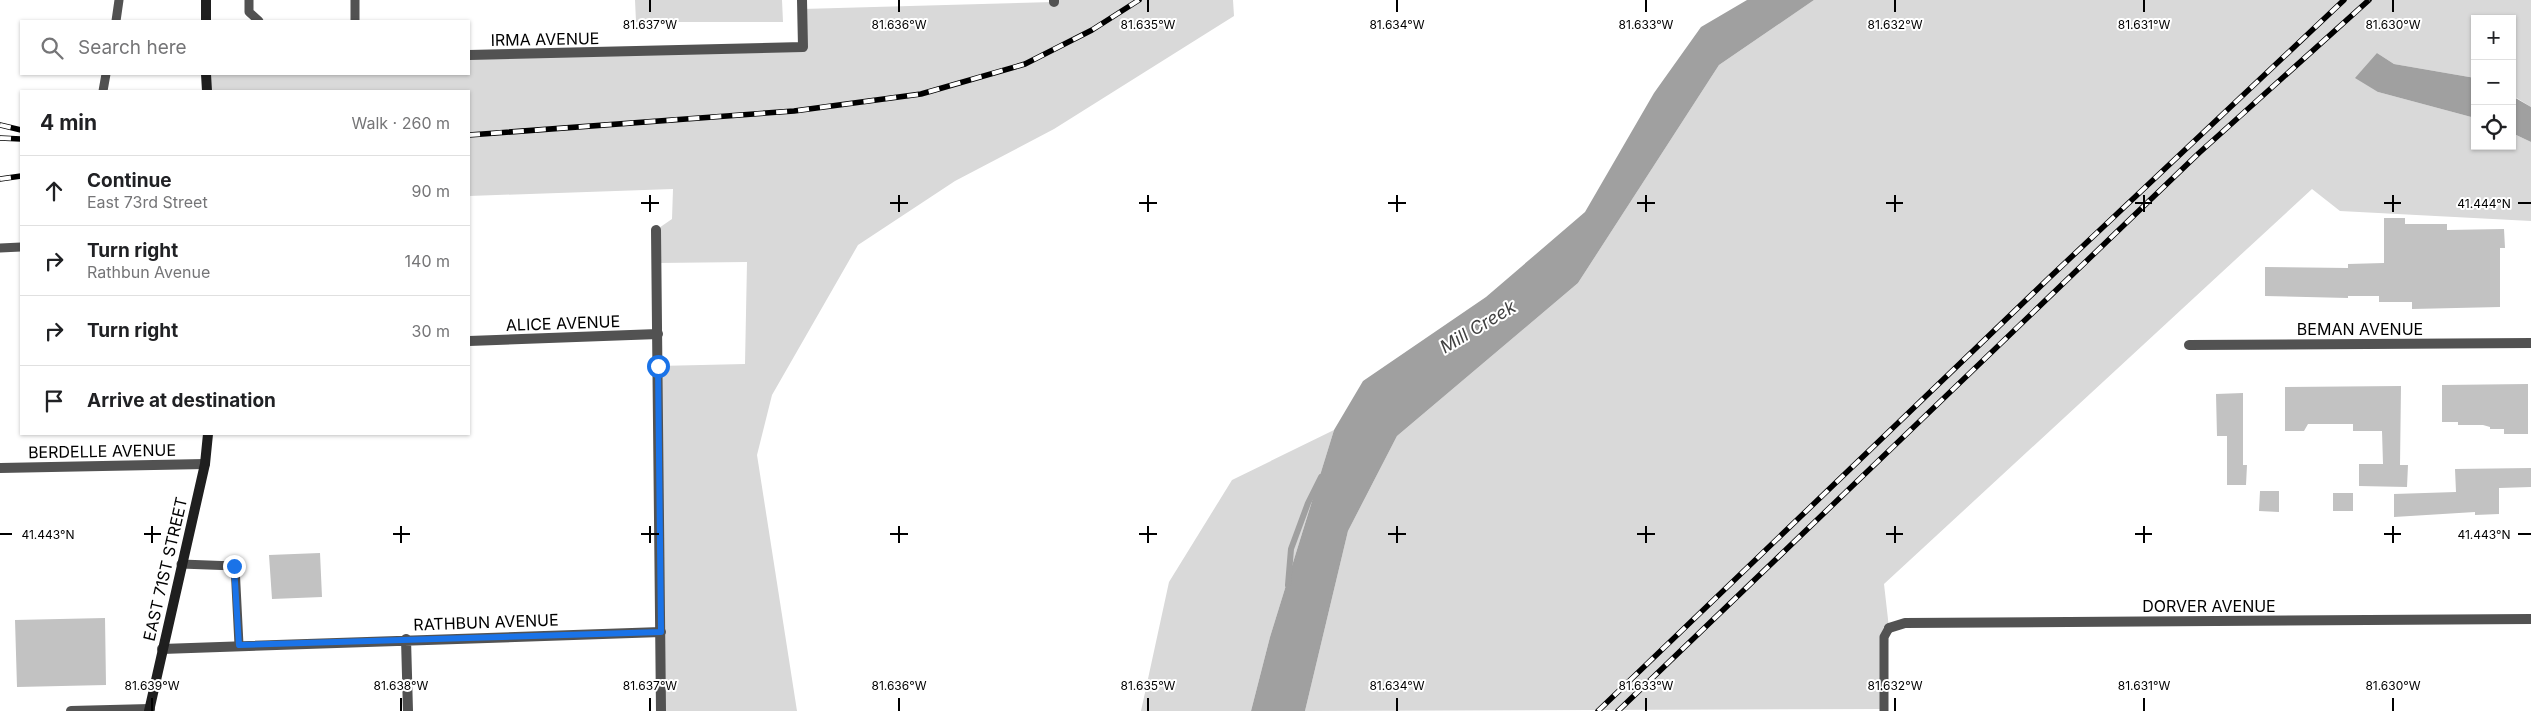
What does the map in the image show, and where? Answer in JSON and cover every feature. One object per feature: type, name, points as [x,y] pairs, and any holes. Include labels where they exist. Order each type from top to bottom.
[{"type":"main road","points":[[206,0],[206,20]]},
{"type":"main road","points":[[206,75],[206,90]]},
{"type":"main road","name":"EAST 71ST STREET","points":[[150,710],[181,564],[205,464],[208,435]]},
{"type":"street","name":"IRMA AVENUE","points":[[470,56],[802,47],[802,0]]},
{"type":"street","points":[[656,230],[661,711]]},
{"type":"street","name":"ALICE AVENUE","points":[[470,341],[658,334]]},
{"type":"street","name":"BEMAN AVENUE","points":[[2189,345],[2531,343]]},
{"type":"street","name":"BERDELLE AVENUE","points":[[0,468],[205,464]]},
{"type":"street","name":"DORVER AVENUE","points":[[1888,628],[1905,623],[2531,619]]},
{"type":"street","name":"RATHBUN AVENUE","points":[[162,649],[406,639],[661,632]]},
{"type":"street","points":[[406,639],[408,711]]},
{"type":"street","points":[[71,711],[150,710]]},
{"type":"lane","points":[[116,20],[120,0]]},
{"type":"lane","points":[[249,0],[249,12],[258,20]]},
{"type":"lane","points":[[355,0],[356,20]]},
{"type":"lane","points":[[103,90],[106,75]]},
{"type":"lane","points":[[0,248],[20,247]]},
{"type":"lane","points":[[181,564],[234,566],[239,645]]},
{"type":"lane","points":[[1884,711],[1884,638],[1888,628]]},
{"type":"shaded area","points":[[635,0],[782,0],[783,22],[636,22]]},
{"type":"shaded area","points":[[1054,0],[1233,0],[1234,16],[1054,129],[955,181],[858,245],[772,395],[757,455],[797,711],[661,711],[658,366],[745,364],[747,262],[657,263],[656,230],[672,219],[673,189],[470,196],[470,90],[207,90],[206,75],[470,75],[470,55],[802,47],[802,9],[1054,2]]},
{"type":"shaded area","points":[[1814,0],[2531,0],[2531,107],[2516,98],[2516,15],[2471,15],[2471,77],[2394,64],[2377,53],[2378,92],[2471,117],[2471,150],[2516,150],[2516,135],[2531,142],[2531,221],[2340,211],[2312,189],[1884,584],[1889,628],[1884,709],[1305,711],[1348,531],[1397,436],[1578,283],[1719,65]]},
{"type":"shaded area","points":[[1334,430],[1270,637],[1251,711],[1141,711],[1169,582],[1232,480]]},
{"type":"water","points":[[1747,0],[1814,0],[1719,65],[1578,283],[1397,436],[1348,531],[1305,711],[1251,711],[1270,637],[1334,430],[1363,381],[1486,297],[1585,212],[1654,93],[1701,27]]},
{"type":"water","points":[[2377,53],[2394,64],[2471,77],[2471,117],[2378,92],[2355,78]]},
{"type":"water","points":[[2516,98],[2531,107],[2531,142],[2516,135]]},
{"type":"building","points":[[2384,218],[2405,218],[2405,224],[2447,224],[2447,230],[2504,229],[2505,248],[2500,248],[2500,307],[2412,309],[2412,302],[2379,302],[2379,296],[2348,296],[2348,298],[2265,296],[2265,267],[2348,268],[2348,264],[2384,263]]},
{"type":"building","points":[[2528,384],[2528,434],[2504,434],[2504,429],[2490,429],[2490,427],[2483,425],[2458,425],[2458,422],[2442,422],[2442,385]]},
{"type":"building","points":[[2401,386],[2400,465],[2408,465],[2407,487],[2359,486],[2359,464],[2383,464],[2382,431],[2353,431],[2353,424],[2308,424],[2304,431],[2285,431],[2285,387]]},
{"type":"building","points":[[2243,393],[2243,465],[2247,465],[2246,485],[2227,485],[2227,436],[2217,436],[2216,394]]},
{"type":"building","points":[[2531,468],[2531,487],[2499,488],[2499,514],[2475,515],[2475,512],[2394,517],[2394,494],[2456,492],[2455,469]]},
{"type":"building","points":[[2260,491],[2279,491],[2279,512],[2259,511]]},
{"type":"building","points":[[2333,493],[2353,493],[2353,511],[2333,511]]},
{"type":"building","points":[[320,553],[322,597],[272,599],[269,555]]},
{"type":"building","points":[[105,618],[106,685],[17,687],[15,620]]},
{"type":"waterway","name":"Mill Creek","points":[[1288,585],[1291,549],[1308,503],[1321,477]]},
{"type":"railway","points":[[470,135],[794,111],[921,94],[1025,64],[1092,30],[1139,0]]},
{"type":"railway","points":[[1598,711],[2049,278],[2344,0]]},
{"type":"railway","points":[[1618,711],[2199,153],[2369,0]]},
{"type":"railway","points":[[0,125],[20,130]]},
{"type":"railway","points":[[0,138],[20,139]]},
{"type":"railway","points":[[0,179],[20,176]]},
{"type":"route","points":[[234,566],[239,645],[661,632],[658,366]]}]
